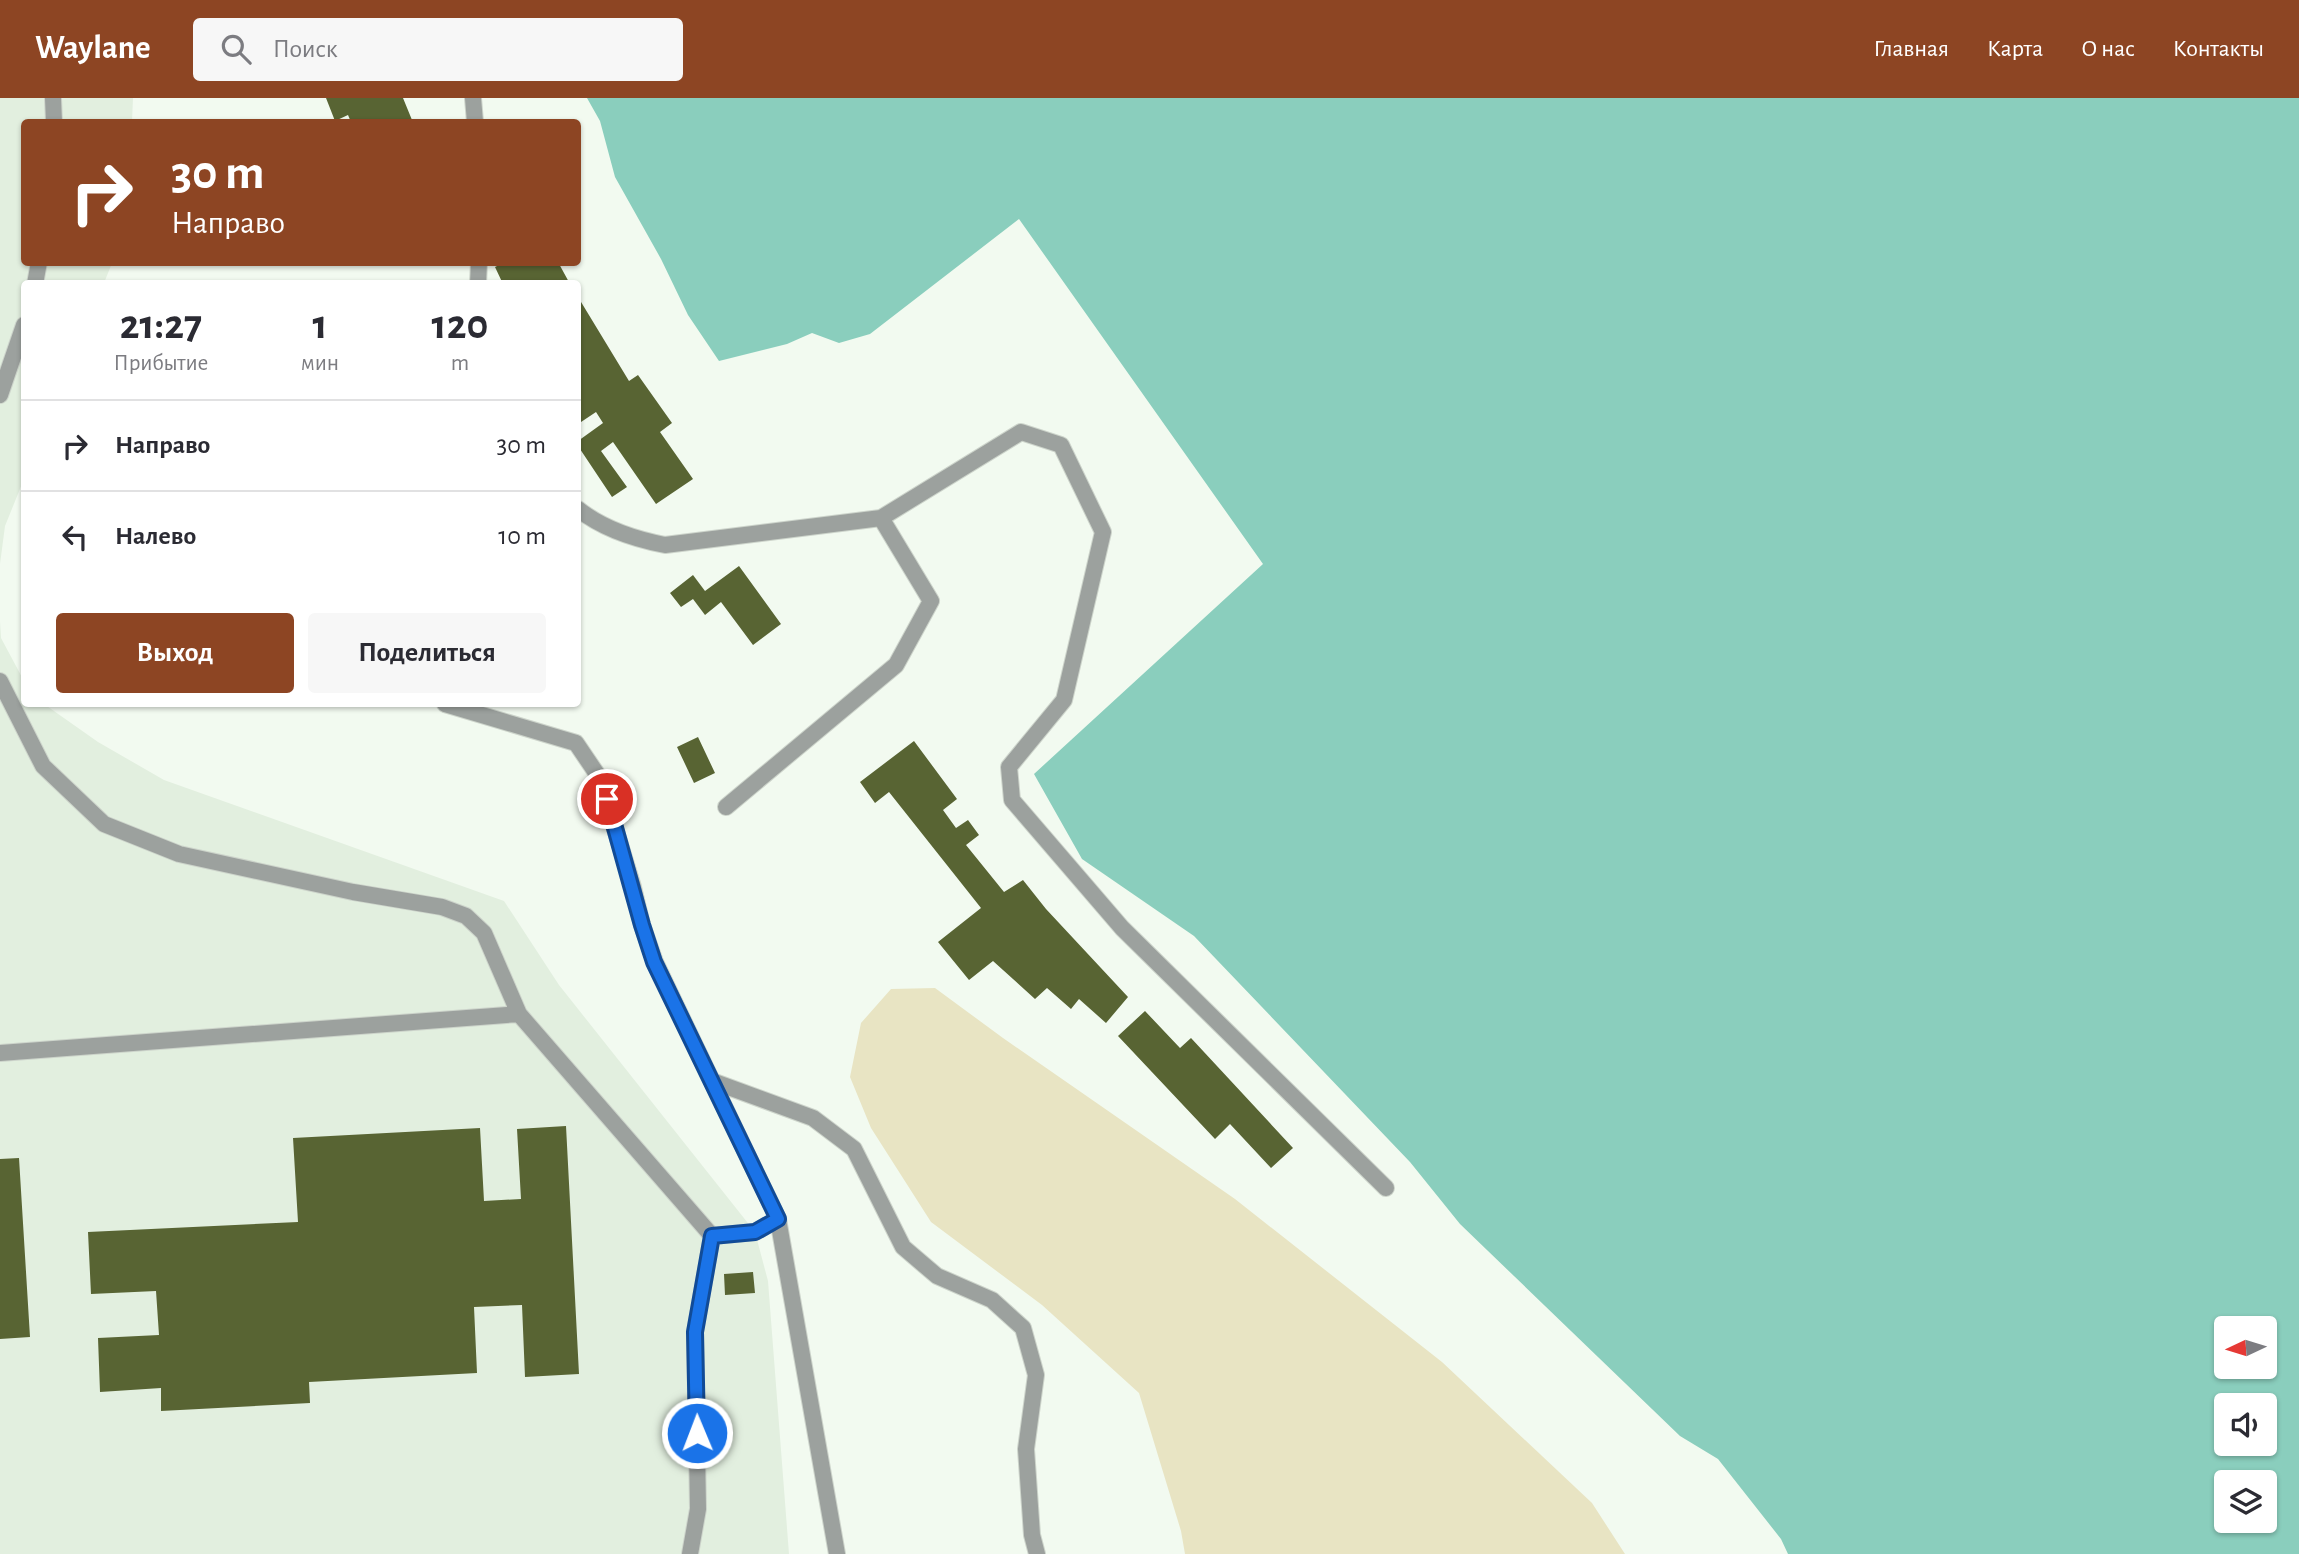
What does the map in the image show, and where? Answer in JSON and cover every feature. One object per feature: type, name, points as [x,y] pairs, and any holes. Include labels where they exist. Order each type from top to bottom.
[{"type":"lane","points":[[53,98],[54,119]]},
{"type":"lane","points":[[473,98],[475,119]]},
{"type":"lane","points":[[0,394],[21,334]]},
{"type":"lane","points":[[581,512],[592,521],[638,539],[665,545],[881,518],[1021,432],[1061,445],[1103,532],[1064,700],[1009,767],[1012,800],[1122,928],[1386,1188]]},
{"type":"lane","points":[[726,807],[896,665],[931,601],[881,518]]},
{"type":"lane","points":[[0,681],[43,766],[104,824],[179,853],[353,892],[442,907],[466,916],[484,933],[519,1014],[712,1236]]},
{"type":"lane","points":[[455,707],[576,743],[599,777],[654,962],[778,1219],[837,1554]]},
{"type":"lane","points":[[0,1053],[519,1014]]},
{"type":"lane","points":[[712,1081],[813,1118],[854,1149],[903,1247],[937,1276],[992,1300],[1023,1328],[1036,1375],[1026,1449],[1032,1535],[1037,1554]]},
{"type":"lane","points":[[712,1236],[755,1232],[778,1219]]},
{"type":"lane","points":[[690,1554],[698,1509],[695,1332],[712,1236]]},
{"type":"shaded area","points":[[0,98],[133,98],[132,119],[21,119],[21,266],[111,266],[105,280],[21,280],[21,486],[5,526],[0,564]]},
{"type":"shaded area","points":[[0,621],[1,638],[21,675],[21,707],[48,707],[98,742],[164,780],[504,901],[559,985],[755,1232],[768,1281],[789,1554],[0,1554]]},
{"type":"shaded area","points":[[935,988],[1235,1199],[1442,1362],[1592,1503],[1625,1554],[1185,1554],[1181,1531],[1139,1393],[1042,1305],[931,1222],[871,1128],[850,1077],[861,1023],[891,989]]},
{"type":"water","points":[[587,98],[2299,98],[2299,1554],[1788,1554],[1781,1539],[1718,1459],[1680,1436],[1460,1224],[1410,1162],[1194,936],[1082,859],[1034,774],[1263,564],[1019,219],[870,334],[839,343],[812,333],[787,344],[719,361],[688,315],[661,259],[615,177],[600,121]]},
{"type":"building","points":[[326,98],[403,98],[412,119],[350,119],[348,115],[334,119]]},
{"type":"building","points":[[560,266],[568,280],[501,280],[495,267]]},
{"type":"building","points":[[581,302],[629,381],[638,375],[672,423],[660,432],[693,479],[656,504],[613,442],[601,451],[627,487],[612,497],[581,450],[581,439],[603,423],[596,412],[581,422]]},
{"type":"building","points":[[739,566],[781,624],[753,645],[721,602],[705,615],[693,599],[681,607],[670,593],[693,575],[705,591]]},
{"type":"building","points":[[698,737],[715,773],[694,783],[677,747]]},
{"type":"building","points":[[914,741],[957,799],[943,810],[956,828],[968,820],[979,835],[966,845],[1004,892],[1023,880],[1046,909],[1128,997],[1106,1023],[1079,999],[1071,1009],[1047,988],[1035,999],[993,961],[969,980],[938,942],[981,908],[889,792],[875,803],[860,782]]},
{"type":"building","points":[[1145,1011],[1180,1048],[1191,1038],[1293,1148],[1271,1168],[1230,1124],[1215,1139],[1118,1036]]},
{"type":"building","points":[[566,1126],[579,1374],[525,1377],[522,1305],[474,1307],[477,1373],[309,1382],[310,1403],[161,1411],[161,1388],[100,1392],[98,1338],[159,1335],[156,1291],[91,1294],[88,1232],[298,1222],[293,1138],[480,1128],[484,1201],[521,1199],[517,1129]]},
{"type":"building","points":[[19,1158],[30,1337],[0,1339],[0,1159]]},
{"type":"building","points":[[753,1272],[755,1293],[725,1295],[724,1274]]},
{"type":"route","points":[[607,799],[654,962],[778,1219],[755,1232],[712,1236],[695,1332],[697,1433]]}]
